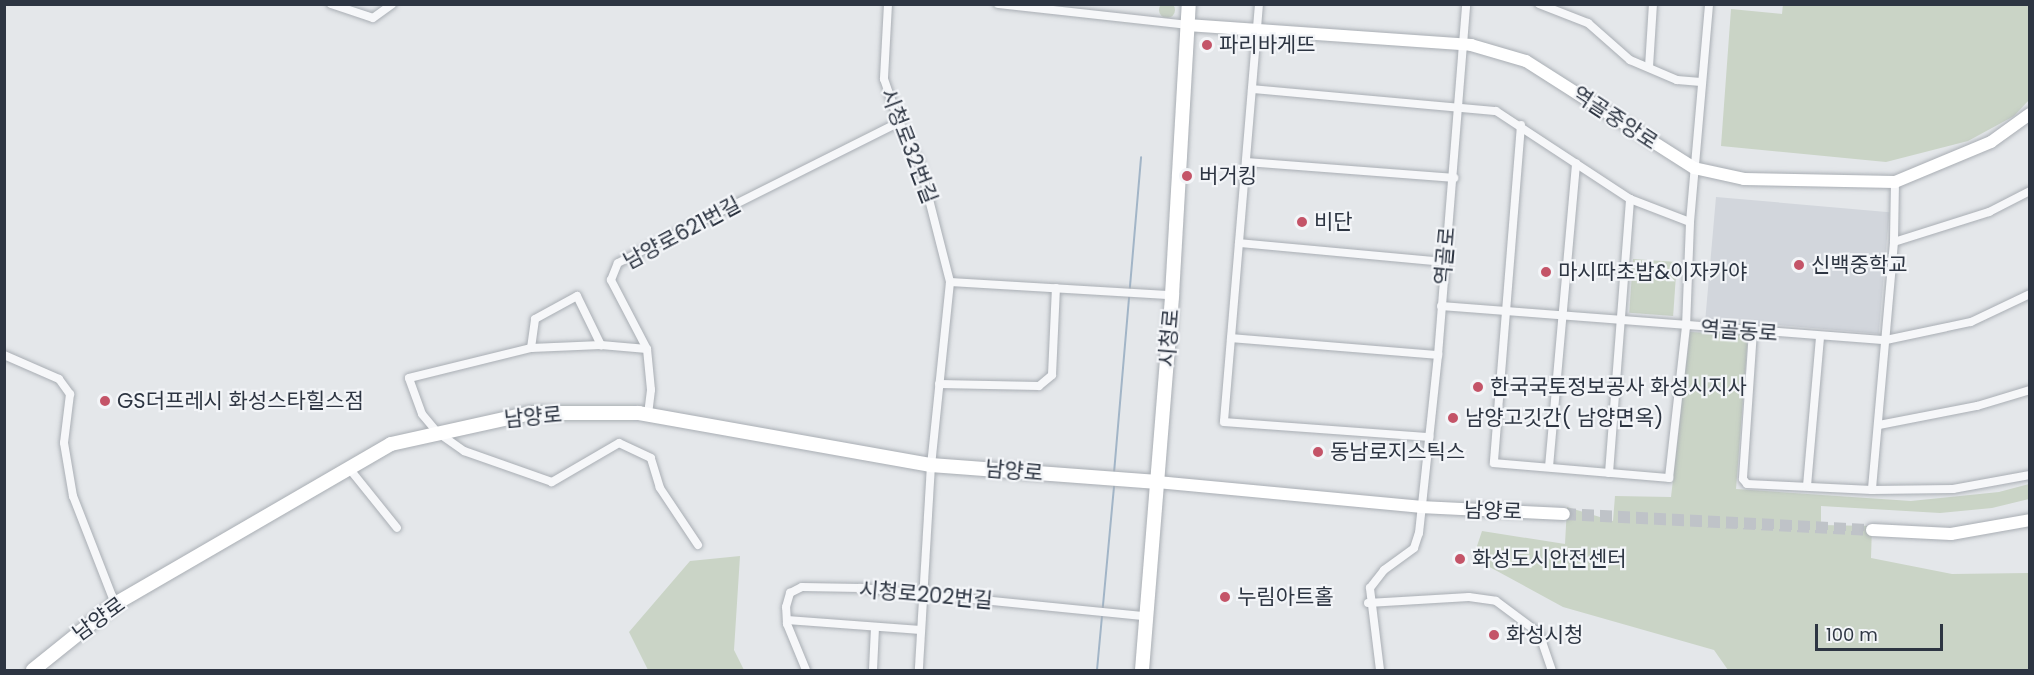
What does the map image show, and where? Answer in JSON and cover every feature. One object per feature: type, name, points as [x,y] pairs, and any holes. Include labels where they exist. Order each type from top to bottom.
[{"type":"main road","name":"시청로","points":[[1142,670],[1144,616],[1172,295],[1189,4]]},
{"type":"main road","name":"남양로","points":[[33,670],[115,604],[391,444],[531,413],[648,414],[931,465],[1156,482]]},
{"type":"street","points":[[331,4],[373,18],[392,4]]},
{"type":"street","name":"시청로32번길","points":[[888,4],[884,80],[899,122],[924,176],[950,282],[931,465],[919,670]]},
{"type":"street","points":[[998,4],[1187,25]]},
{"type":"street","points":[[1259,4],[1224,422],[1429,437]]},
{"type":"street","name":"역골로","points":[[1368,603],[1375,580],[1414,548],[1438,355],[1443,262],[1454,178],[1466,4]]},
{"type":"street","points":[[1539,4],[1588,23],[1630,60],[1677,80],[1701,82]]},
{"type":"street","points":[[1649,68],[1653,4]]},
{"type":"street","points":[[1521,125],[1494,463],[1669,478],[1686,327],[1690,222],[1709,4]]},
{"type":"street","name":"역골중앙로","points":[[1187,25],[1463,44],[1527,61],[1694,168],[1744,179],[1895,182],[1991,142],[2030,114]]},
{"type":"street","points":[[1252,89],[1459,105],[1496,111],[1521,125],[1630,199],[1690,222]]},
{"type":"street","name":"남양로621번길","points":[[647,349],[611,279],[618,263],[899,122]]},
{"type":"street","points":[[1247,162],[1454,178]]},
{"type":"street","points":[[1549,467],[1576,163]]},
{"type":"street","points":[[1872,490],[1894,242],[1895,182]]},
{"type":"street","points":[[1894,242],[1989,212],[2030,191]]},
{"type":"street","points":[[1609,472],[1623,322],[1630,199]]},
{"type":"street","points":[[1239,243],[1443,262]]},
{"type":"street","points":[[950,282],[1172,295]]},
{"type":"street","points":[[939,384],[1039,386],[1052,375],[1056,288]]},
{"type":"street","name":"역골동로","points":[[1441,306],[1686,327],[1886,340],[1971,322],[2029,294]]},
{"type":"street","points":[[531,348],[535,319],[578,296],[601,345]]},
{"type":"street","points":[[1753,331],[1743,479],[1746,484],[1872,490],[1953,489],[2030,476]]},
{"type":"street","points":[[1807,486],[1820,337]]},
{"type":"street","points":[[1231,338],[1438,355]]},
{"type":"street","points":[[648,414],[651,390],[647,349],[601,345],[531,348],[409,378],[422,414],[437,432],[464,451],[552,482],[619,443],[651,458],[660,488],[698,545]]},
{"type":"street","points":[[4,355],[59,379],[70,394],[64,443],[73,496],[115,604]]},
{"type":"street","points":[[1879,425],[1977,406],[2030,390]]},
{"type":"street","points":[[348,467],[397,528]]},
{"type":"street","name":"남양로","points":[[1156,482],[1420,507],[1564,514]]},
{"type":"street","points":[[1872,530],[1951,534],[2030,520]]},
{"type":"street","name":"시청로202번길","points":[[787,620],[790,593],[802,587],[861,588],[1084,608],[1144,616]]},
{"type":"street","points":[[1380,670],[1368,603],[1469,597],[1496,601],[1539,633],[1552,670]]},
{"type":"street","points":[[806,670],[787,620],[921,630]]},
{"type":"street","name":"시청로202번길","points":[[873,670],[875,628]]},
{"type":"shaded area","name":"신백중학교","points":[[1716,197],[1889,212],[1879,334],[1705,319]]},
{"type":"green space","points":[[1167,2],[1173,4],[1175,10],[1173,16],[1167,18],[1161,16],[1159,10],[1161,4]]},
{"type":"green space","points":[[1783,4],[2029,5],[2029,100],[2014,116],[1968,141],[1886,162],[1721,146],[1731,9],[1782,14]]},
{"type":"green space","points":[[1633,259],[1677,262],[1673,316],[1629,313]]},
{"type":"green space","points":[[1690,332],[1748,335],[1736,489],[1911,501],[1999,492],[2029,484],[2029,499],[1992,508],[1940,513],[1821,506],[1821,525],[1872,526],[1871,558],[1952,574],[2029,573],[2029,670],[1728,670],[1714,650],[1563,607],[1473,558],[1482,531],[1565,544],[1567,507],[1613,521],[1615,496],[1671,497]]},
{"type":"green space","points":[[740,556],[734,650],[744,670],[648,670],[629,632],[690,561]]},
{"type":"waterway","points":[[1114,473],[1141,157]]},
{"type":"waterway","points":[[1097,670],[1114,485]]},
{"type":"tunnel","points":[[1564,514],[1872,530]]},
{"type":"place","name":"파리바게뜨","points":[[1207,45]]},
{"type":"place","name":"버거킹","points":[[1187,176]]},
{"type":"place","name":"비단","points":[[1302,222]]},
{"type":"place","name":"신백중학교","points":[[1799,265]]},
{"type":"place","name":"마시따초밥&이자카야","points":[[1546,272]]},
{"type":"place","name":"한국국토정보공사 화성시지사","points":[[1478,387]]},
{"type":"place","name":"GS더프레시 화성스타힐스점","points":[[105,401]]},
{"type":"place","name":"남양고깃간( 남양면옥)","points":[[1453,418]]},
{"type":"place","name":"동남로지스틱스","points":[[1318,452]]},
{"type":"place","name":"화성도시안전센터","points":[[1460,559]]},
{"type":"place","name":"누림아트홀","points":[[1225,597]]},
{"type":"place","name":"화성시청","points":[[1494,635]]}]
